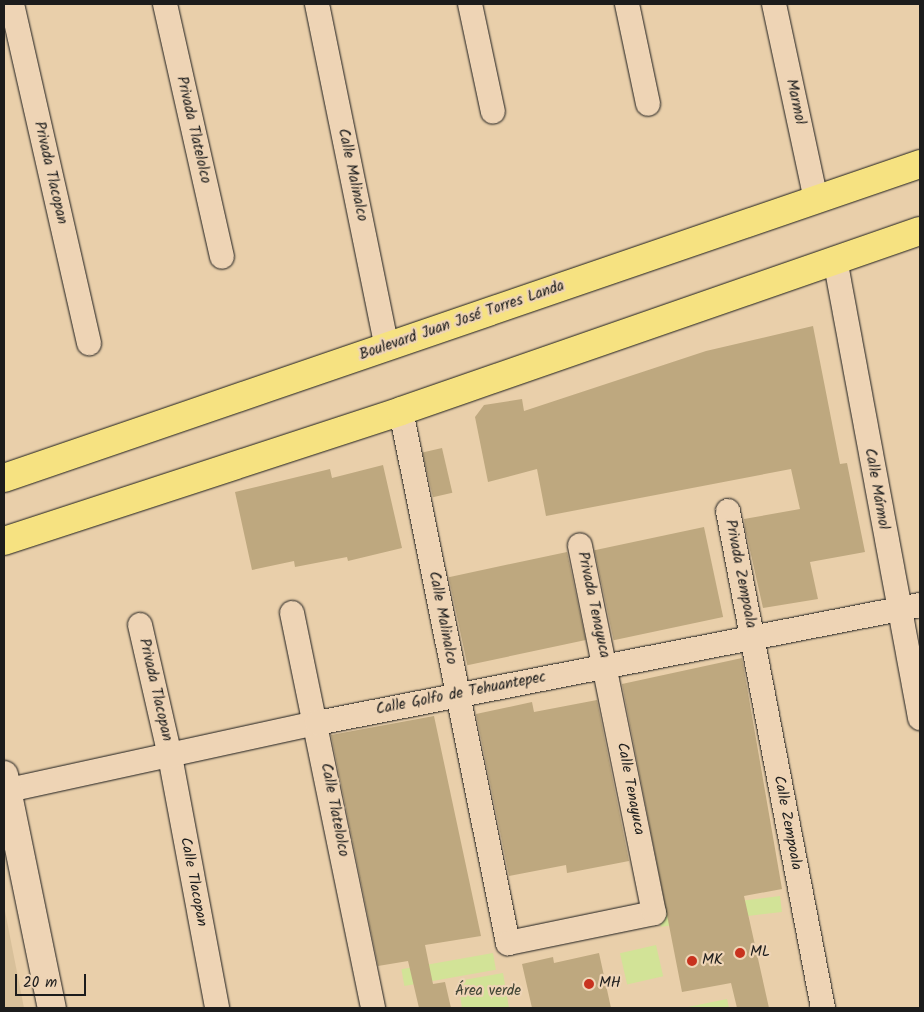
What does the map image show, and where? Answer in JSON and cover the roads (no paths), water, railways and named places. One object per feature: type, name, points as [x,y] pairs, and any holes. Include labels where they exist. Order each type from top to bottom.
[{"type":"main road","name":"Boulevard Juan José Torres Landa","points":[[4,478],[920,164]]},
{"type":"main road","points":[[4,541],[401,411],[834,259],[920,231]]},
{"type":"main road","points":[[4,563],[30,532]]},
{"type":"street","name":"Privada Tlacopan","points":[[12,4],[89,342]]},
{"type":"street","name":"Privada Tlatelolco","points":[[165,4],[222,256]]},
{"type":"street","name":"Calle Malinalco","points":[[317,4],[387,347]]},
{"type":"street","points":[[470,4],[493,112]]},
{"type":"street","points":[[627,4],[648,104]]},
{"type":"street","name":"Marmol","points":[[774,4],[816,200]]},
{"type":"street","name":"Calle Mármol","points":[[834,259],[909,607],[920,718]]},
{"type":"street","name":"Calle Malinalco","points":[[401,411],[508,943]]},
{"type":"street","name":"Privada Zempoala","points":[[728,511],[752,638]]},
{"type":"street","name":"Privada Tenayuca","points":[[580,545],[605,666]]},
{"type":"street","name":"Calle Golfo de Tehuantepec","points":[[5,785],[170,756],[317,723],[909,607]]},
{"type":"street","name":"Calle Tlatelolco","points":[[292,613],[317,723],[373,1008]]},
{"type":"street","name":"Privada Tlacopan","points":[[140,625],[170,756]]},
{"type":"street","name":"Calle Zempoala","points":[[752,638],[823,1008]]},
{"type":"street","name":"Calle Tenayuca","points":[[508,943],[654,913],[605,666]]},
{"type":"street","name":"Calle Tlacopan","points":[[170,756],[217,1008]]},
{"type":"street","points":[[5,785],[52,1008]]},
{"type":"place","name":"ML","points":[[740,953]]},
{"type":"place","name":"MK","points":[[692,961]]},
{"type":"place","name":"MH","points":[[589,984]]},
{"type":"park label","name":"Área verde","points":[[488,992]]}]
